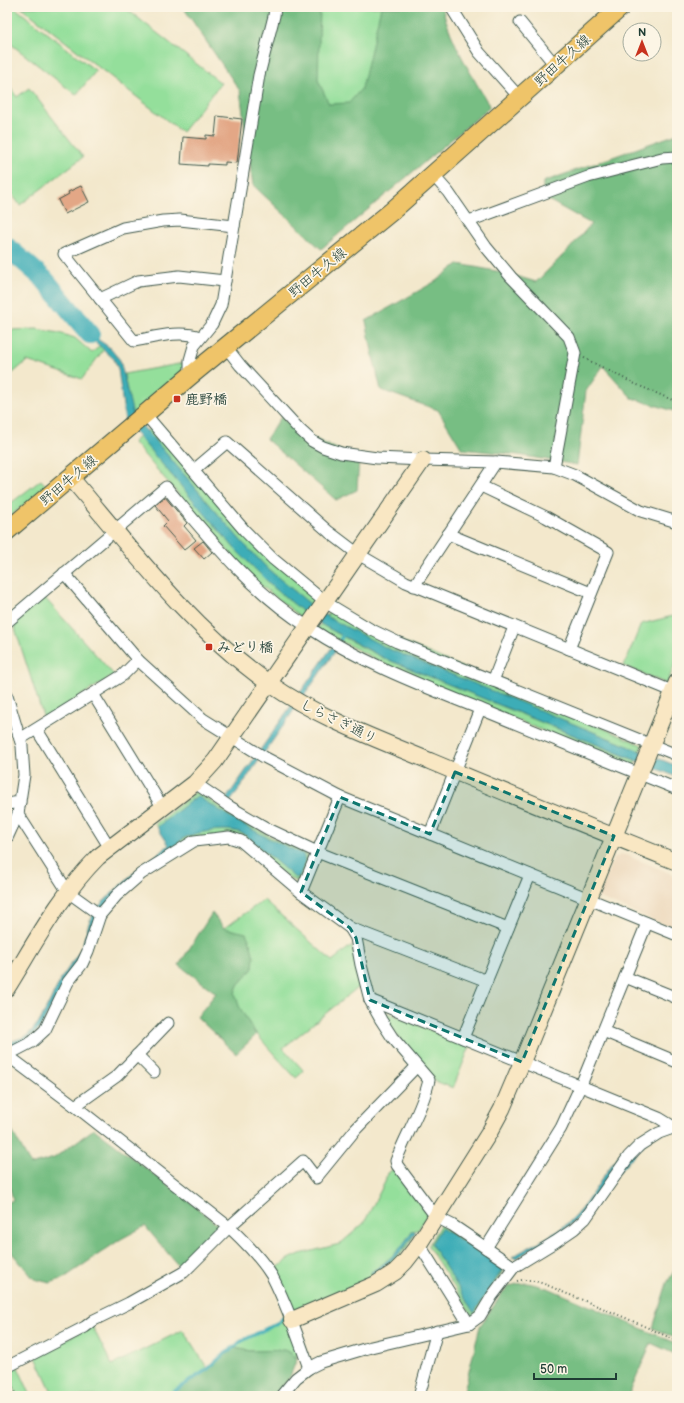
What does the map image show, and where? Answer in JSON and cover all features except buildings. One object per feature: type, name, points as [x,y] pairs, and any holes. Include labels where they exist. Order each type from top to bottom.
[{"type":"main road","name":"野田牛久線","points":[[7,531],[190,376],[359,238],[433,175],[621,7]]},
{"type":"street","points":[[190,376],[191,352],[200,337],[212,324],[220,305],[259,75],[275,7]]},
{"type":"street","points":[[451,7],[479,52],[520,98]]},
{"type":"street","points":[[520,22],[555,65]]},
{"type":"street","points":[[469,222],[588,177],[662,158],[677,157]]},
{"type":"street","points":[[433,175],[448,192],[486,247],[511,277],[569,337],[575,353],[554,467]]},
{"type":"street","points":[[200,337],[182,333],[134,341],[64,254],[123,228],[156,222],[180,220],[234,226]]},
{"type":"street","points":[[100,298],[138,281],[179,276],[225,281]]},
{"type":"street","points":[[226,347],[240,365],[299,429],[312,441],[323,447],[356,456],[496,462],[554,467],[575,475],[641,512],[677,522]]},
{"type":"street","points":[[138,421],[194,470],[259,546],[324,603],[370,629],[397,642],[677,756]]},
{"type":"street","points":[[194,470],[227,442],[329,532],[358,554],[406,582],[569,649],[676,689],[651,745],[522,1062],[493,1126],[419,1244],[395,1272],[376,1284],[292,1320]]},
{"type":"street","points":[[7,988],[68,892],[88,867],[110,848],[195,783],[215,761],[423,460]]},
{"type":"street","points":[[414,586],[496,462]]},
{"type":"street","name":"しらさぎ通り","points":[[71,478],[183,607],[237,658],[290,697],[343,724],[455,772],[677,862]]},
{"type":"street","points":[[481,486],[546,517],[608,552],[569,649]]},
{"type":"street","points":[[7,622],[166,487],[244,576],[277,604],[308,626],[356,656],[426,687],[677,789]]},
{"type":"street","points":[[448,534],[591,593]]},
{"type":"street","points":[[64,573],[138,660],[203,719],[264,757],[340,797],[677,935]]},
{"type":"street","points":[[493,681],[514,626]]},
{"type":"street","points":[[20,739],[37,730],[123,675],[138,660]]},
{"type":"street","points":[[93,694],[163,808]]},
{"type":"street","points":[[7,696],[20,739],[23,753],[24,775],[18,814],[7,838]]},
{"type":"street","points":[[430,834],[480,709]]},
{"type":"street","points":[[37,730],[110,848]]},
{"type":"street","points":[[195,783],[230,807],[268,829],[317,852],[508,928]]},
{"type":"street","points":[[301,892],[340,797]]},
{"type":"street","points":[[7,804],[20,802]]},
{"type":"street","points":[[18,814],[68,892],[100,915]]},
{"type":"street","points":[[309,1368],[292,1320],[271,1275],[253,1252],[230,1227],[7,1055],[32,1042],[45,1030],[68,982],[82,964],[100,915],[117,895],[141,874],[194,841],[210,838],[229,837],[241,841],[301,892],[350,928],[486,981]]},
{"type":"street","points":[[464,1038],[530,875]]},
{"type":"street","points":[[486,1248],[561,1128],[581,1085],[647,923]]},
{"type":"street","points":[[350,928],[356,938],[370,1000],[392,1037],[416,1067],[429,1080],[421,1104],[402,1145],[396,1161],[397,1165],[436,1217],[452,1225],[514,1267]]},
{"type":"street","points":[[625,977],[677,998]]},
{"type":"street","points":[[370,1000],[581,1085],[659,1118],[675,1128]]},
{"type":"street","points":[[75,1106],[117,1076],[168,1023]]},
{"type":"street","points":[[603,1031],[677,1062]]},
{"type":"street","points":[[137,1055],[154,1072]]},
{"type":"street","points":[[7,1367],[85,1327],[94,1320],[129,1303],[184,1272],[230,1227],[303,1161],[316,1178],[356,1129],[416,1067]]},
{"type":"street","points":[[281,1396],[296,1378],[309,1368],[321,1362],[371,1347],[469,1324],[480,1316],[492,1296],[514,1267],[555,1242],[574,1229],[585,1219],[629,1156],[640,1145],[659,1133],[675,1128]]},
{"type":"street","points":[[419,1244],[469,1324]]},
{"type":"street","points":[[419,1396],[437,1331]]},
{"type":"path","points":[[575,353],[633,383],[677,402]]},
{"type":"path","points":[[515,1282],[520,1280],[546,1285],[614,1312],[677,1341]]},
{"type":"path","points":[[7,1376],[16,1396]]},
{"type":"highlighted area","points":[[455,772],[614,836],[522,1062],[370,1000],[356,938],[350,928],[301,892],[340,797],[430,834]]},
{"type":"shaded area","points":[[621,855],[626,855],[677,876],[677,911],[670,927],[598,897],[614,858]]},
{"type":"green space","points":[[7,7],[14,7],[96,71],[76,95],[7,41]]},
{"type":"green space","points":[[21,7],[124,7],[221,83],[182,132]]},
{"type":"green space","points":[[183,7],[320,7],[318,80],[329,104],[349,103],[362,88],[381,7],[442,7],[456,46],[490,107],[321,249],[253,185],[240,91]]},
{"type":"green space","points":[[277,7],[425,7],[450,46],[250,161]]},
{"type":"green space","points":[[7,83],[17,97],[29,88],[83,157],[20,205],[7,188]]},
{"type":"green space","points":[[677,134],[677,412],[632,398],[603,366],[586,391],[577,465],[519,455],[462,449],[438,410],[381,390],[366,321],[436,281],[458,264],[502,272],[536,282],[571,247],[591,224],[543,197],[543,182]]},
{"type":"green space","points":[[37,329],[75,338],[92,353],[100,345],[104,349],[82,379],[27,361],[7,378],[7,330]]},
{"type":"green space","points":[[184,363],[183,374],[133,415],[129,405],[124,374]]},
{"type":"green space","points":[[281,417],[294,429],[359,459],[357,490],[336,500],[266,439]]},
{"type":"green space","points":[[151,427],[316,599],[311,605],[269,570],[242,542],[147,431]]},
{"type":"green space","points":[[139,437],[236,550],[272,586],[306,614],[302,618],[259,584],[235,559],[133,442]]},
{"type":"green space","points":[[41,480],[47,486],[7,519],[7,506]]},
{"type":"green space","points":[[44,597],[114,675],[44,719],[13,622]]},
{"type":"green space","points":[[330,610],[642,745],[640,751],[389,649],[331,619],[327,616]]},
{"type":"green space","points":[[677,615],[677,659],[667,684],[624,666],[641,624]]},
{"type":"green space","points":[[321,624],[384,658],[636,761],[633,768],[403,673],[317,629]]},
{"type":"green space","points":[[196,792],[271,837],[306,853],[309,861],[302,879],[294,881],[228,833],[160,859],[177,843],[189,836],[196,833],[222,830],[237,832],[247,836],[274,860],[270,839],[240,823],[197,796],[157,827],[155,824]]},
{"type":"green space","points":[[264,900],[332,961],[352,945],[362,984],[283,1048],[304,1071],[296,1078],[259,1037],[249,1024],[236,1001],[236,989],[240,982],[253,968],[224,928]]},
{"type":"green space","points":[[212,913],[224,928],[246,933],[254,957],[253,968],[238,985],[235,993],[239,1006],[256,1035],[236,1054],[197,1017],[216,993],[179,965]]},
{"type":"green space","points":[[389,1013],[470,1046],[453,1088],[435,1081],[412,1056],[384,1017],[385,1014]]},
{"type":"green space","points":[[7,1122],[31,1165],[54,1158],[94,1129],[188,1200],[220,1227],[220,1230],[181,1269],[145,1226],[121,1239],[64,1278],[50,1283],[34,1279],[11,1252],[7,1254],[7,1203],[13,1200],[7,1183]]},
{"type":"green space","points":[[394,1169],[428,1214],[418,1230],[412,1231],[394,1254],[371,1272],[373,1275],[399,1254],[415,1234],[406,1249],[394,1261],[379,1272],[363,1281],[346,1290],[292,1310],[273,1271],[289,1259],[300,1254],[340,1244],[364,1223],[385,1182],[387,1173]]},
{"type":"green space","points":[[440,1225],[503,1265],[505,1268],[476,1315],[472,1315],[428,1246]],"holes":[[[441,1228],[500,1264],[502,1270],[474,1313],[431,1244]]]},
{"type":"green space","points":[[677,1266],[677,1339],[653,1328],[667,1283]]},
{"type":"green space","points":[[528,1283],[548,1288],[677,1344],[677,1355],[651,1343],[628,1396],[463,1396],[480,1326],[503,1292],[510,1286]]},
{"type":"green space","points":[[285,1316],[297,1345],[297,1358],[289,1352],[250,1351],[234,1348],[243,1341],[280,1322]]},
{"type":"green space","points":[[92,1326],[112,1365],[183,1330],[208,1369],[165,1396],[45,1396],[52,1392],[35,1355]]},
{"type":"green space","points":[[234,1348],[250,1351],[284,1350],[297,1358],[290,1377],[275,1396],[169,1396],[208,1370]]},
{"type":"green space","points":[[17,1365],[31,1396],[18,1396],[7,1372]]},
{"type":"water","points":[[73,312],[89,331],[109,347],[120,360],[133,415],[242,542],[269,570],[310,604],[331,619],[389,649],[677,766],[677,777],[384,658],[324,626],[306,614],[272,586],[236,550],[125,421],[118,369],[114,359],[92,339],[71,313]]},
{"type":"water","points":[[332,647],[336,650],[230,802],[226,799]]},
{"type":"water","points":[[197,796],[240,823],[303,854],[305,862],[299,877],[295,878],[244,834],[230,830],[209,831],[184,838],[115,895],[39,1030],[22,1043],[7,1048],[7,1043],[27,1036],[40,1021],[61,979],[81,949],[90,920],[98,907],[129,877],[169,845],[157,827]]},
{"type":"water","points":[[655,1126],[657,1130],[575,1221],[561,1232],[517,1258],[512,1257],[554,1233],[569,1222],[586,1203],[620,1154],[641,1134]]},
{"type":"water","points":[[441,1228],[500,1264],[502,1267],[502,1270],[474,1313],[431,1244]]},
{"type":"water","points":[[412,1231],[415,1231],[415,1234],[400,1252],[373,1275],[371,1272],[394,1254]]},
{"type":"waterway","points":[[7,247],[44,279],[90,334]]},
{"type":"waterway","points":[[340,640],[345,632]]},
{"type":"waterway","points":[[167,1396],[208,1369],[226,1352],[240,1342],[279,1322],[285,1315]]},
{"type":"place","name":"鹿野橋","points":[[177,399]]},
{"type":"place","name":"みどり橋","points":[[209,647]]}]
